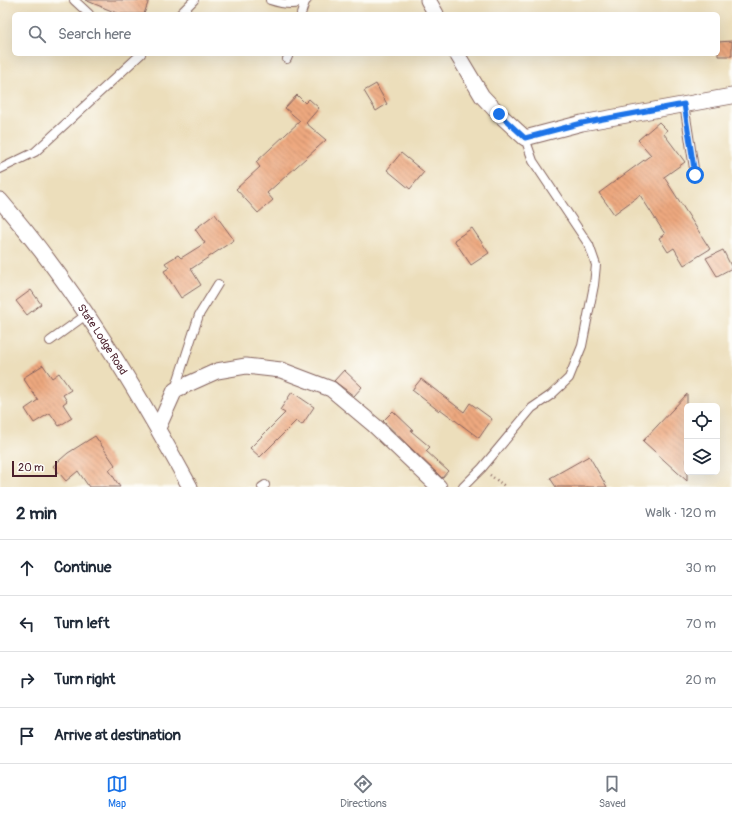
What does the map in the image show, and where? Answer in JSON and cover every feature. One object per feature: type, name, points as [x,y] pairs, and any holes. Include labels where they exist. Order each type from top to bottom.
[{"type":"street","points":[[428,0],[435,12]]},
{"type":"street","points":[[459,56],[482,96],[525,138],[582,123],[732,96]]},
{"type":"street","name":"State Lodge Road","points":[[0,200],[27,232],[118,361],[158,428],[190,487]]},
{"type":"street","points":[[158,428],[175,390],[217,371],[246,366],[281,370],[331,389],[374,425],[439,487]]},
{"type":"lane","points":[[74,0],[87,12]]},
{"type":"lane","points":[[182,12],[194,0]]},
{"type":"lane","points":[[270,0],[283,5],[306,1]]},
{"type":"lane","points":[[302,12],[306,1]]},
{"type":"lane","points":[[0,169],[35,152],[135,56]]},
{"type":"lane","points":[[684,104],[695,175]]},
{"type":"lane","points":[[463,487],[482,468],[532,408],[551,395],[569,378],[582,346],[594,285],[596,265],[589,246],[533,161],[525,138]]},
{"type":"lane","points":[[175,390],[199,315],[218,284]]},
{"type":"lane","points":[[50,341],[86,315]]},
{"type":"path","points":[[482,468],[506,487]]},
{"type":"building","points":[[85,0],[149,0],[145,12],[114,12]]},
{"type":"building","points":[[732,41],[732,56],[720,56],[720,42]]},
{"type":"building","points":[[376,84],[387,104],[376,111],[364,91]]},
{"type":"building","points":[[297,95],[305,103],[309,99],[319,108],[306,123],[326,140],[267,193],[273,200],[258,213],[236,189],[260,167],[256,162],[300,121],[285,108]]},
{"type":"building","points":[[659,122],[667,130],[664,134],[685,162],[664,177],[710,249],[684,265],[674,248],[668,252],[659,238],[665,234],[640,195],[614,214],[599,193],[651,155],[638,140]]},
{"type":"building","points":[[401,153],[424,172],[410,189],[387,170]]},
{"type":"building","points":[[215,214],[234,240],[191,269],[201,285],[181,298],[164,271],[169,268],[165,263],[178,255],[181,258],[205,243],[195,229]]},
{"type":"building","points":[[472,228],[489,253],[471,265],[454,240]]},
{"type":"building","points":[[723,250],[732,268],[717,276],[706,258]]},
{"type":"building","points":[[31,290],[41,304],[27,315],[16,301]]},
{"type":"building","points":[[43,365],[52,378],[59,373],[71,390],[63,395],[67,401],[63,404],[72,418],[59,426],[50,413],[34,423],[25,409],[38,400],[23,378]]},
{"type":"building","points":[[344,370],[362,387],[354,396],[334,381]]},
{"type":"building","points":[[421,379],[464,412],[470,403],[492,419],[479,438],[440,409],[439,411],[412,390]]},
{"type":"building","points":[[292,392],[314,407],[302,425],[296,421],[260,457],[250,448],[285,413],[280,410]]},
{"type":"building","points":[[687,394],[687,403],[684,403],[684,475],[687,475],[687,481],[643,441]]},
{"type":"building","points":[[393,411],[413,430],[411,431],[430,447],[426,451],[448,471],[442,478],[383,421]]},
{"type":"building","points":[[95,436],[115,465],[109,470],[120,487],[89,487],[78,471],[66,481],[53,466],[68,453]]},
{"type":"building","points":[[589,456],[607,487],[556,487],[550,478]]},
{"type":"route","points":[[499,114],[525,138],[582,123],[684,104],[695,175]]}]
